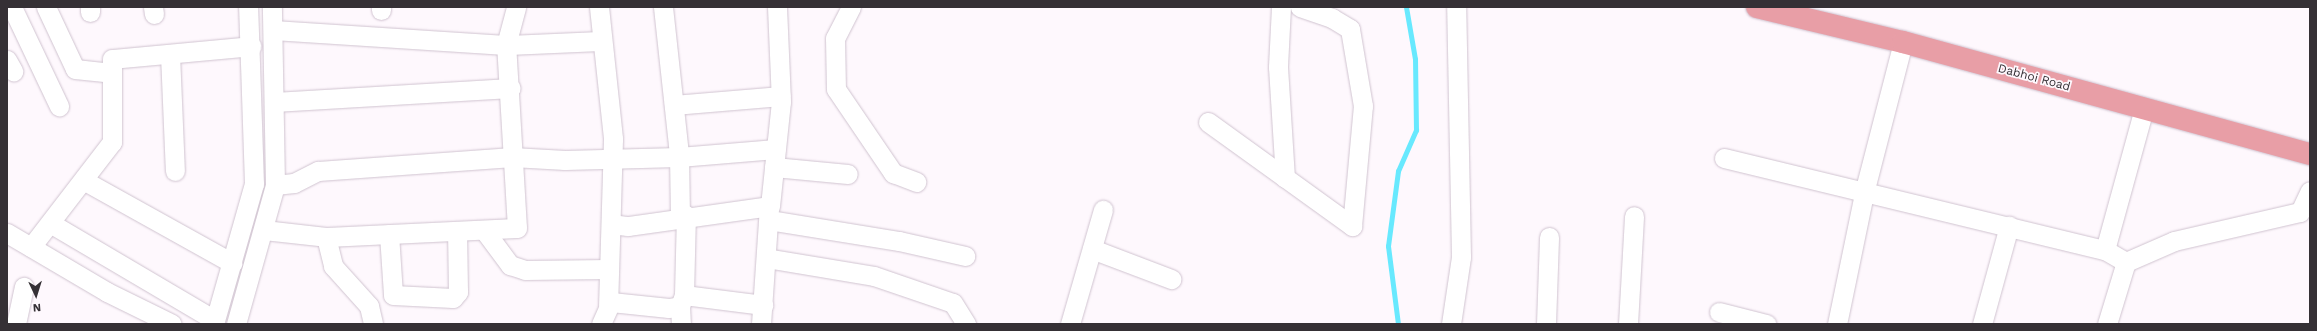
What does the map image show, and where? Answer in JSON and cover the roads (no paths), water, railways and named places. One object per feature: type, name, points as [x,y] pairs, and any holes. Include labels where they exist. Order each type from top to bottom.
[{"type":"main road","name":"Dabhoi Road","points":[[1757,7],[1903,42],[2310,154]]},
{"type":"street","points":[[12,7],[60,106]]},
{"type":"street","points":[[46,7],[75,69],[112,73]]},
{"type":"street","points":[[50,223],[214,322],[254,184],[251,46],[248,7]]},
{"type":"street","points":[[236,324],[264,230],[275,185],[272,7]]},
{"type":"street","points":[[264,230],[326,237],[517,228],[512,157],[511,88],[506,45],[516,7]]},
{"type":"street","points":[[599,7],[612,159],[608,305],[601,324]]},
{"type":"street","points":[[663,7],[679,157],[683,216],[682,308]]},
{"type":"street","points":[[761,324],[769,213],[781,96],[777,7]]},
{"type":"street","points":[[851,7],[835,38],[836,89],[893,173],[916,182]]},
{"type":"street","points":[[1281,7],[1278,67],[1286,178]]},
{"type":"street","points":[[1208,122],[1352,226],[1363,106],[1350,29],[1332,18],[1300,7]]},
{"type":"street","points":[[1451,324],[1461,257],[1456,7]]},
{"type":"street","points":[[273,30],[506,45],[602,41]]},
{"type":"street","points":[[1837,324],[1865,189],[1903,42]]},
{"type":"street","points":[[31,247],[112,142],[112,59],[251,46]]},
{"type":"street","points":[[170,54],[175,171]]},
{"type":"street","points":[[274,102],[511,88]]},
{"type":"street","points":[[674,106],[781,96]]},
{"type":"street","points":[[2105,250],[2144,108]]},
{"type":"street","points":[[275,185],[294,182],[318,172],[512,157],[612,159],[679,157],[775,158],[848,174]]},
{"type":"street","points":[[1724,158],[1865,189],[2105,250],[2126,262]]},
{"type":"street","points":[[83,180],[232,263]]},
{"type":"street","points":[[2107,324],[2126,262],[2174,241],[2300,212],[2310,191]]},
{"type":"street","points":[[1070,324],[1103,210]]},
{"type":"street","points":[[611,224],[628,226],[683,216],[769,213],[965,256]]},
{"type":"street","points":[[1628,324],[1634,216]]},
{"type":"street","points":[[1982,324],[2009,226]]},
{"type":"street","points":[[484,230],[510,265],[525,270],[609,269]]},
{"type":"street","points":[[388,234],[393,295],[453,298],[458,292],[458,231]]},
{"type":"street","points":[[7,233],[107,292],[172,324]]},
{"type":"street","points":[[1546,324],[1549,236]]},
{"type":"street","points":[[326,237],[333,266],[369,306],[373,324]]},
{"type":"street","points":[[1092,249],[1171,279]]},
{"type":"street","points":[[766,258],[874,276],[953,303],[966,324]]},
{"type":"street","points":[[16,324],[24,287]]},
{"type":"street","points":[[608,305],[616,302],[682,308],[763,304]]},
{"type":"street","points":[[1719,312],[1766,324]]},
{"type":"waterway","points":[[1398,324],[1388,246],[1398,171],[1416,130],[1415,59],[1406,7]]}]
